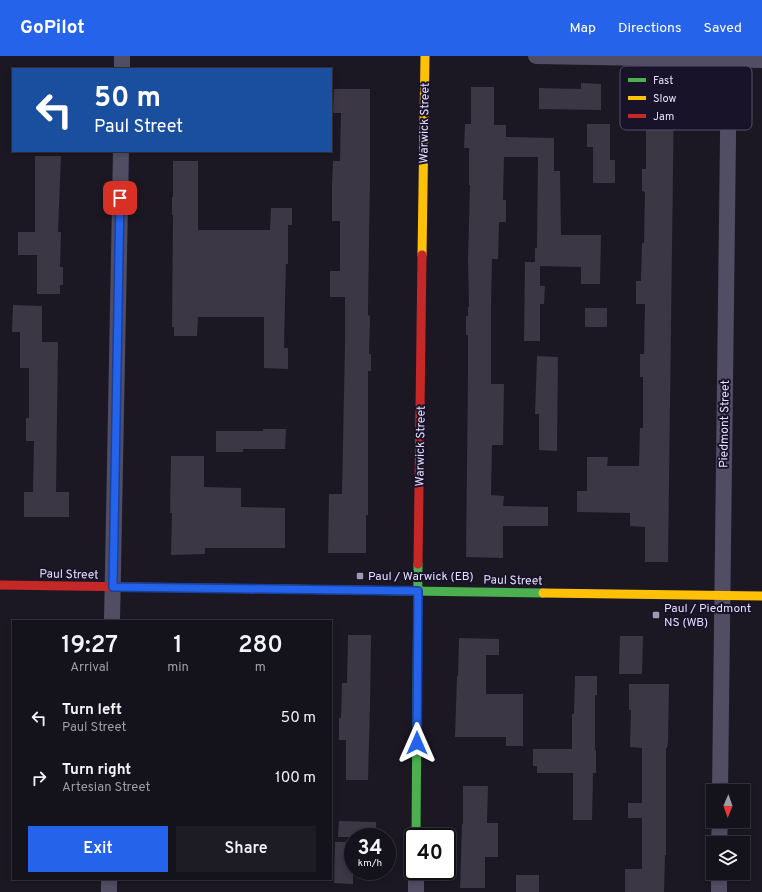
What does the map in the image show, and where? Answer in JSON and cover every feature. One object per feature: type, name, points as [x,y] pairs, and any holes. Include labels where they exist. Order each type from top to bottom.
[{"type":"street","points":[[122,56],[122,68]]},
{"type":"street","name":"Warwick Street","points":[[416,828],[425,56]]},
{"type":"street","points":[[536,56],[728,58],[762,60]]},
{"type":"street","name":"Piedmont Street","points":[[720,784],[727,130]]},
{"type":"street","points":[[112,620],[121,152]]},
{"type":"street","name":"Paul Street","points":[[0,585],[762,596]]},
{"type":"street","points":[[109,880],[109,892]]},
{"type":"street","points":[[416,880],[416,892]]},
{"type":"street","points":[[719,880],[719,892]]},
{"type":"building","points":[[581,83],[601,84],[601,110],[539,109],[539,88],[581,89]]},
{"type":"building","points":[[471,87],[494,87],[494,125],[506,125],[506,137],[554,138],[554,171],[560,171],[561,235],[601,235],[600,284],[581,284],[581,267],[540,266],[540,286],[545,286],[544,304],[540,304],[540,341],[524,341],[525,262],[535,262],[535,248],[537,248],[538,157],[504,157],[503,200],[506,200],[506,222],[499,222],[498,259],[492,259],[491,307],[491,384],[504,384],[503,445],[492,445],[491,495],[504,496],[503,506],[548,507],[548,526],[503,526],[503,558],[466,557],[468,335],[466,335],[466,316],[468,316],[469,307],[468,259],[470,185],[469,148],[464,148],[465,124],[471,124]]},
{"type":"building","points":[[334,89],[370,89],[368,315],[370,316],[369,354],[371,354],[371,371],[368,371],[368,515],[366,515],[366,553],[328,553],[329,494],[342,494],[345,344],[345,297],[330,297],[330,271],[340,271],[340,221],[332,221],[333,161],[340,161],[341,113],[333,113]]},
{"type":"building","points":[[587,124],[610,124],[610,160],[615,160],[615,183],[593,183],[593,147],[587,147]]},
{"type":"building","points":[[646,130],[674,130],[668,562],[645,562],[645,527],[630,526],[630,513],[577,512],[577,491],[587,491],[587,457],[608,457],[607,466],[639,466],[640,428],[643,428],[643,377],[640,377],[640,354],[644,354],[645,304],[636,304],[636,281],[641,281],[642,243],[644,243],[645,192],[642,191],[642,169],[646,169]]},
{"type":"building","points":[[35,156],[61,156],[58,232],[61,232],[60,267],[63,267],[63,285],[60,285],[60,294],[37,294],[37,255],[18,255],[18,232],[35,232]]},
{"type":"building","points":[[173,161],[198,161],[198,230],[270,230],[271,208],[292,208],[292,225],[288,225],[288,264],[286,264],[285,301],[284,348],[288,348],[288,369],[264,368],[264,317],[198,317],[197,336],[174,336],[174,327],[172,327]]},
{"type":"building","points":[[13,305],[42,306],[42,342],[58,342],[56,492],[69,492],[69,517],[24,517],[24,492],[33,492],[34,441],[26,441],[26,418],[29,418],[29,368],[20,368],[20,332],[12,332]]},
{"type":"building","points":[[585,308],[607,308],[607,327],[585,327]]},
{"type":"building","points":[[537,356],[558,357],[557,451],[539,450],[539,414],[535,414]]},
{"type":"building","points":[[263,429],[286,429],[285,449],[243,449],[243,452],[216,452],[216,431],[263,431]]},
{"type":"building","points":[[171,456],[204,456],[204,487],[241,488],[241,507],[285,508],[285,548],[205,548],[205,554],[171,555]]},
{"type":"building","points":[[348,635],[371,635],[368,780],[346,780],[346,740],[339,740],[342,683],[347,683]]},
{"type":"building","points":[[620,636],[643,636],[642,674],[619,674]]},
{"type":"building","points":[[459,638],[499,639],[499,655],[486,655],[486,694],[523,694],[523,746],[506,746],[506,737],[455,737]]},
{"type":"building","points":[[575,676],[597,676],[597,695],[595,695],[596,773],[593,773],[592,820],[573,820],[573,773],[537,773],[537,766],[533,766],[533,749],[572,749],[572,714],[574,714]]},
{"type":"building","points":[[629,684],[669,684],[668,742],[666,748],[666,855],[664,892],[625,892],[625,869],[642,869],[642,818],[628,818],[628,803],[642,803],[642,748],[630,747],[631,710],[629,710]]},
{"type":"building","points":[[463,786],[488,786],[487,823],[498,823],[498,857],[485,857],[485,888],[460,888]]},
{"type":"building","points":[[339,821],[376,822],[376,828],[344,828],[344,837],[338,837]]},
{"type":"building","points":[[335,842],[344,842],[344,880],[353,880],[353,884],[334,883]]},
{"type":"building","points":[[516,875],[539,875],[539,892],[516,892]]},
{"type":"traffic: fast","points":[[416,828],[418,564]]},
{"type":"traffic: fast","points":[[280,589],[543,593]]},
{"type":"traffic: slow","points":[[422,255],[425,56]]},
{"type":"traffic: slow","points":[[543,593],[762,596]]},
{"type":"traffic: jam","points":[[418,564],[422,255]]},
{"type":"traffic: jam","points":[[0,585],[280,589]]},
{"type":"place","name":"Paul / Warwick (EB)","points":[[360,576]]},
{"type":"place","name":"Paul / Piedmont NS (WB)","points":[[656,615]]},
{"type":"route","points":[[120,198],[113,587],[418,591],[417,743]]}]
